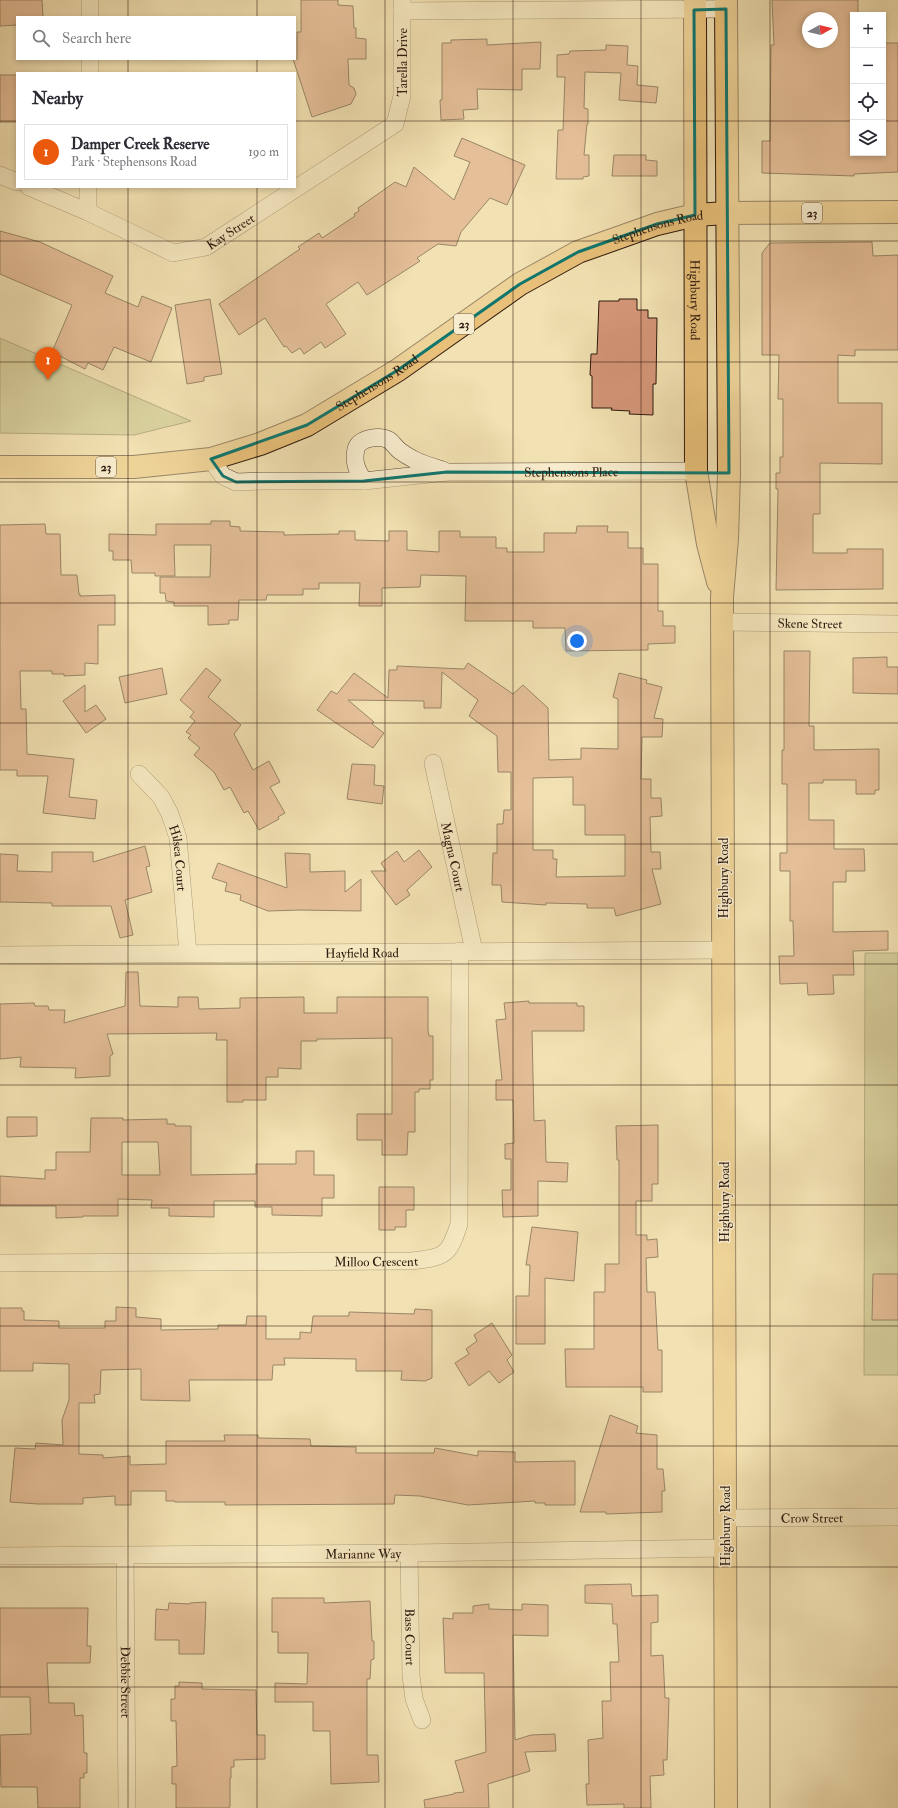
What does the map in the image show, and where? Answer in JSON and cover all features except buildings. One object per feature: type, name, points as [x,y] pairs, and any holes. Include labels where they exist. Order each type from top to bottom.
[{"type":"main road","name":"Highbury Road","points":[[695,5],[696,471],[708,544],[722,597]]},
{"type":"main road","name":"Highbury Road","points":[[726,5],[729,473],[727,539],[722,597],[726,1808]]},
{"type":"main road","name":"23","points":[[727,213],[898,212]]},
{"type":"main road","name":"Stephensons Road","points":[[0,467],[134,467],[211,459],[260,444],[307,425],[398,370],[520,284],[578,252],[657,224],[695,215],[727,213]]},
{"type":"main road","points":[[696,471],[729,473]]},
{"type":"street","points":[[90,0],[90,16]]},
{"type":"street","points":[[402,5],[726,5]]},
{"type":"street","name":"Tarella Drive","points":[[395,124],[402,96],[402,5]]},
{"type":"street","points":[[90,60],[90,72]]},
{"type":"street","name":"Kay Street","points":[[31,188],[88,212],[173,253],[206,247],[395,124]]},
{"type":"street","points":[[0,175],[16,182]]},
{"type":"street","points":[[88,188],[88,212]]},
{"type":"street","name":"Stephensons Place","points":[[364,481],[356,471],[355,454],[357,446],[365,440],[379,438],[389,440],[400,451],[415,460],[447,472]]},
{"type":"street","name":"Stephensons Place","points":[[211,459],[223,476],[236,482],[364,481],[447,472],[696,471]]},
{"type":"street","name":"Skene Street","points":[[723,622],[898,624]]},
{"type":"street","name":"Magna Court","points":[[433,763],[467,951]]},
{"type":"street","name":"Hilsea Court","points":[[139,774],[161,797],[170,814],[178,838],[188,953]]},
{"type":"street","name":"Hayfield Road","points":[[0,955],[723,950]]},
{"type":"street","name":"Milloo Crescent","points":[[0,1263],[412,1261],[434,1258],[445,1254],[454,1241],[459,1224],[467,951]]},
{"type":"street","name":"Crow Street","points":[[725,1518],[898,1517]]},
{"type":"street","name":"Marianne Way","points":[[0,1556],[409,1553],[725,1548]]},
{"type":"street","name":"Bass Court","points":[[409,1553],[411,1676],[414,1699],[422,1720]]},
{"type":"street","name":"Debbie Street","points":[[125,1555],[127,1808]]},
{"type":"highlighted area","points":[[726,9],[729,473],[447,472],[364,481],[236,482],[223,476],[211,459],[307,425],[398,370],[520,284],[578,252],[657,224],[695,215],[694,10]]},
{"type":"green space","points":[[0,338],[191,421],[134,435],[0,433]]},
{"type":"green space","points":[[865,953],[898,953],[898,1375],[864,1375]]},
{"type":"place","name":"Damper Creek Reserve","points":[[48,380]]}]
